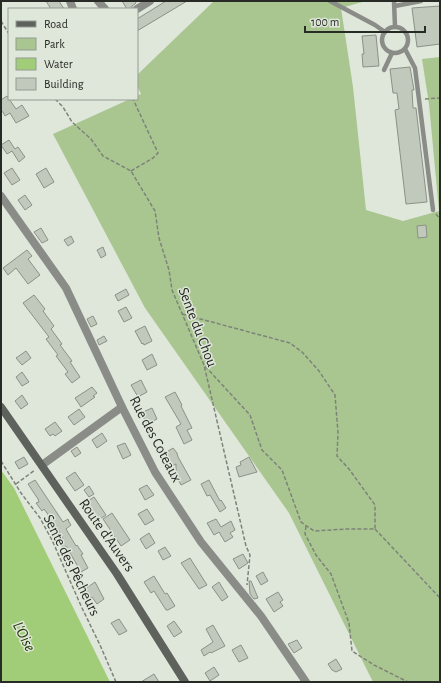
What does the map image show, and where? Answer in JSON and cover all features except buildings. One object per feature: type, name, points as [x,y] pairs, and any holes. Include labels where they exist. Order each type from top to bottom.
[{"type":"main road","name":"Route d'Auvers","points":[[1,407],[138,606],[185,682]]},
{"type":"street","points":[[138,8],[150,1]]},
{"type":"street","name":"Rue des Coteaux","points":[[1,196],[66,288],[122,407],[155,472],[201,542],[261,616],[306,682]]},
{"type":"street","points":[[42,465],[122,407]]},
{"type":"lane","points":[[330,1],[385,32]]},
{"type":"lane","points":[[395,27],[394,4],[421,1]]},
{"type":"lane","points":[[395,27],[402,29],[407,34],[408,42],[405,49],[399,53],[392,53],[386,50],[382,38],[389,28],[395,27]]},
{"type":"lane","points":[[405,49],[416,68],[433,210]]},
{"type":"lane","points":[[384,70],[392,53]]},
{"type":"path","points":[[1,22],[8,32]]},
{"type":"path","points":[[419,100],[440,98]]},
{"type":"path","points":[[56,100],[63,107],[72,122],[91,139],[103,156],[131,171],[153,158],[158,153],[133,100]]},
{"type":"path","name":"Sente du Chou","points":[[131,171],[155,211],[159,238],[169,270],[172,290],[204,366],[246,546],[250,555],[246,599]]},
{"type":"path","points":[[182,314],[290,344],[302,352],[311,361],[335,395],[338,433],[337,456],[349,469],[375,505],[375,529],[440,598]]},
{"type":"path","points":[[204,366],[250,415],[262,450],[282,470],[301,522],[314,531],[375,529]]},
{"type":"path","name":"Sente des Pêcheurs","points":[[1,461],[21,493],[40,518],[52,540],[116,682]]},
{"type":"path","points":[[16,484],[42,465]]},
{"type":"path","points":[[306,526],[305,534],[316,555],[331,574],[349,622],[352,651],[374,665],[408,682]]},
{"type":"green space","points":[[214,1],[366,1],[341,8],[353,87],[366,210],[403,221],[439,211],[429,104],[422,59],[440,57],[440,682],[373,682],[289,513],[145,308],[53,134],[128,100],[138,100],[138,96],[141,94],[138,87],[138,74]]},
{"type":"water","name":"L'Oise","points":[[1,470],[14,488],[110,682],[3,682],[1,678]]}]
